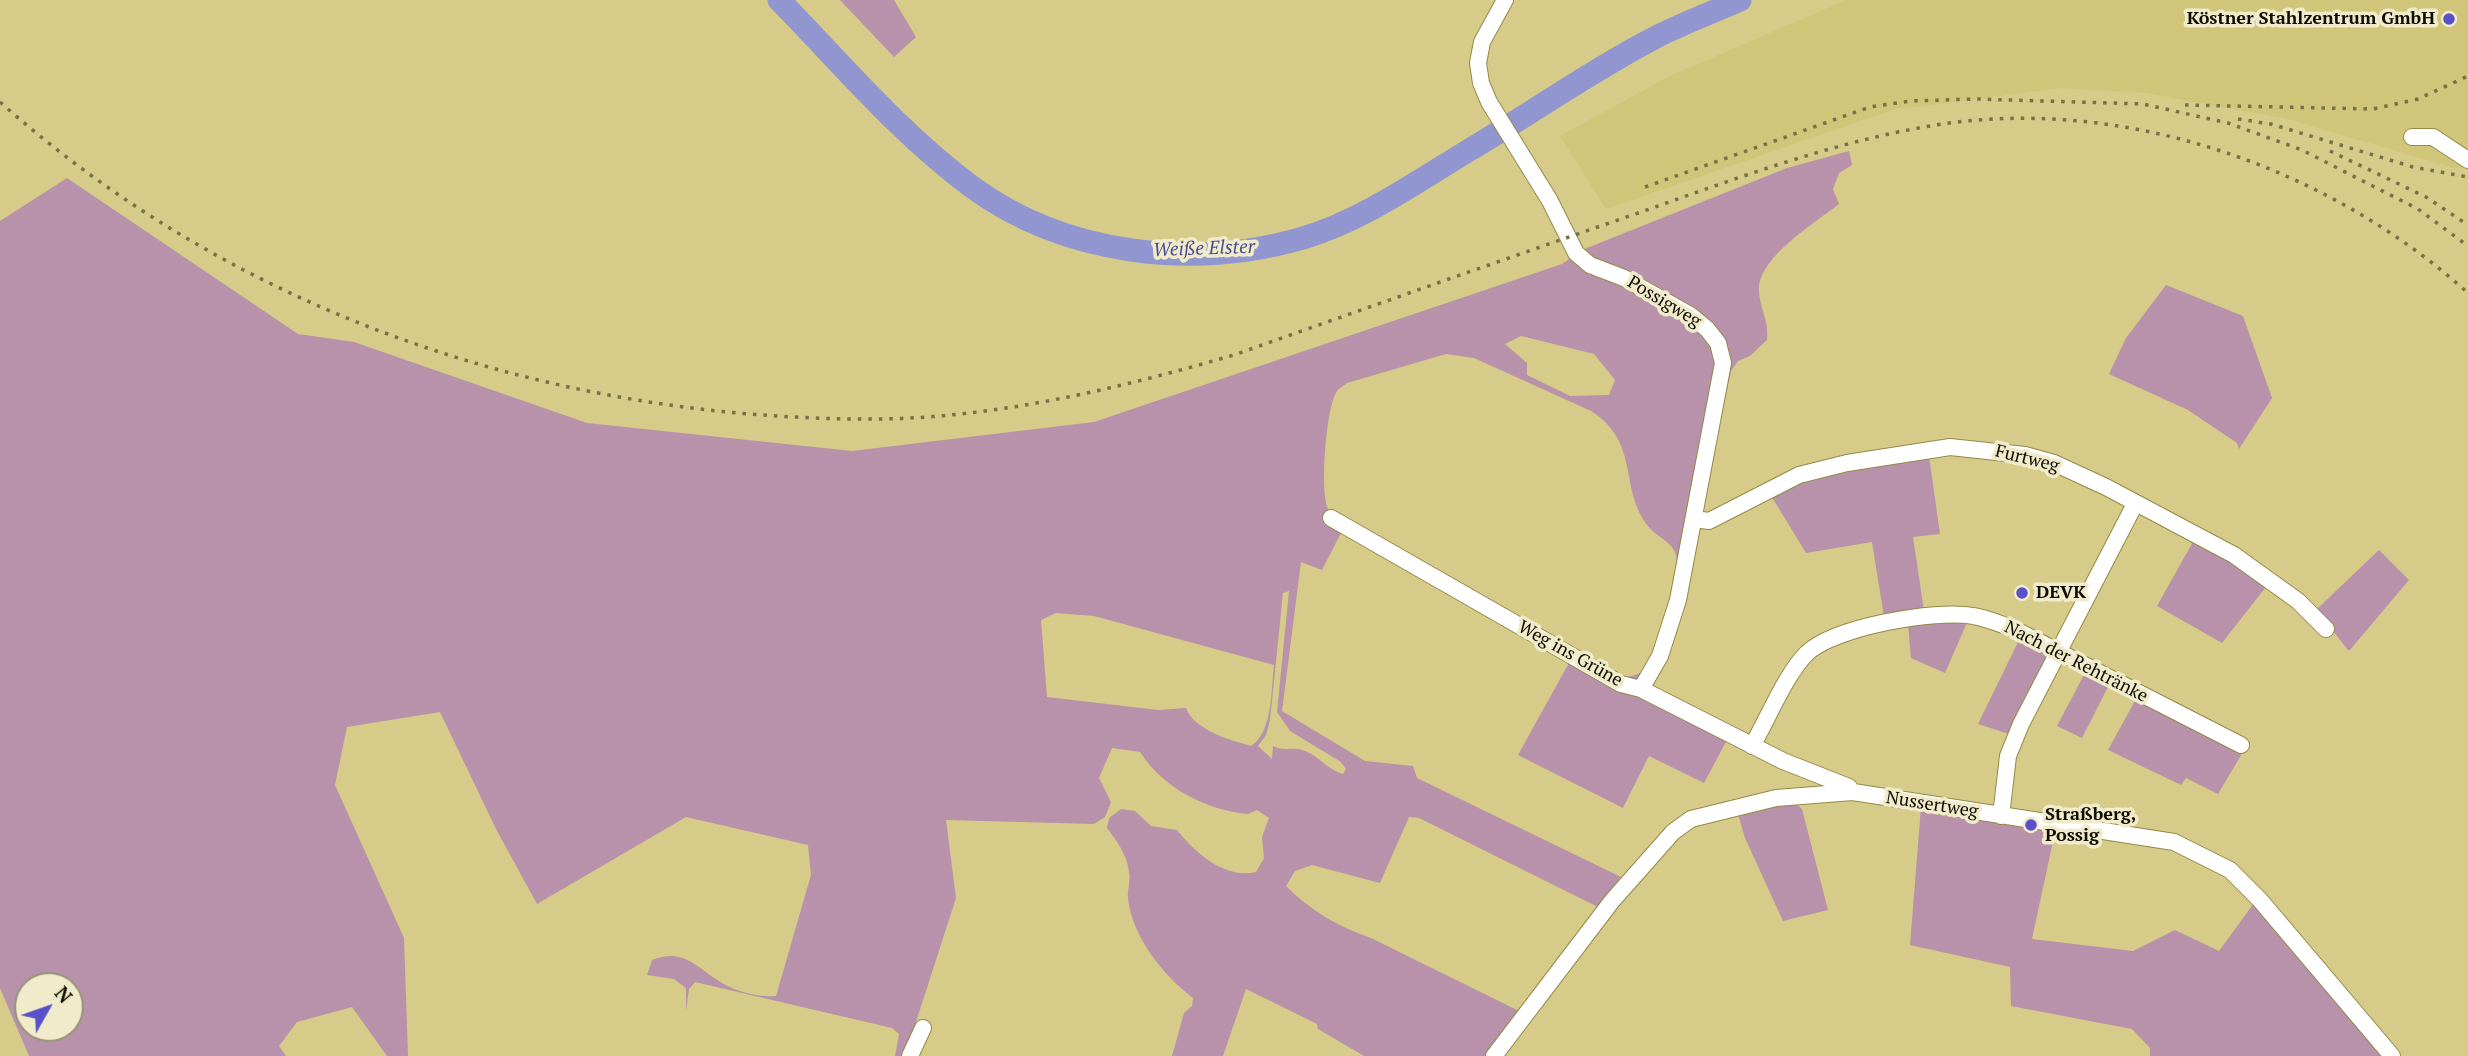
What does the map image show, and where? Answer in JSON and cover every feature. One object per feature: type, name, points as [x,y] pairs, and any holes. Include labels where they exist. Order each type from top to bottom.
[{"type":"street","name":"Possigweg","points":[[1505,0],[1482,42],[1478,63],[1481,83],[1489,102],[1522,154],[1576,253],[1590,265],[1624,278],[1690,315],[1707,329],[1718,343],[1723,363],[1722,384],[1678,600],[1664,645],[1641,689]]},
{"type":"street","points":[[2412,137],[2433,137],[2468,160]]},
{"type":"street","name":"Furtweg","points":[[1694,519],[1709,521],[1799,475],[1847,463],[1950,447],[2025,455],[2054,463],[2234,555],[2271,579],[2326,629]]},
{"type":"street","points":[[2001,816],[2008,756],[2058,651],[2135,504]]},
{"type":"street","name":"Weg ins Grüne","points":[[1331,518],[1396,553],[1560,652],[1621,684],[1641,689],[1752,747],[1847,785],[1853,792]]},
{"type":"street","name":"Nach der Rehtränke","points":[[1752,747],[1801,661],[1814,648],[1843,632],[1953,614],[1974,616],[2014,629],[2241,745]]},
{"type":"street","name":"Nussertweg","points":[[1493,1056],[1612,901],[1673,832],[1691,819],[1776,798],[1853,792],[2174,842],[2230,870],[2260,901],[2392,1056]]},
{"type":"street","points":[[910,1056],[923,1028]]},
{"type":"shaded area","points":[[840,0],[894,0],[916,37],[894,57]]},
{"type":"shaded area","points":[[1846,0],[2468,0],[2468,167],[2454,168],[2288,119],[2147,93],[2061,88],[1892,110],[1606,209],[1560,136],[1668,77]]},
{"type":"shaded area","points":[[1849,151],[1852,165],[1839,173],[1833,189],[1839,204],[1789,242],[1767,266],[1761,279],[1759,291],[1767,326],[1767,340],[1750,356],[1738,361],[1731,371],[1724,404],[1711,421],[1664,637],[1638,681],[1632,683],[1343,529],[1322,570],[1301,562],[1282,711],[1365,761],[1413,766],[1417,778],[1621,877],[1598,907],[1419,818],[1409,817],[1380,883],[1312,865],[1295,871],[1286,886],[1325,917],[1521,1012],[1486,1056],[1364,1056],[1318,1029],[1317,1024],[1246,989],[1223,1056],[1172,1056],[1184,1013],[1192,1006],[1193,998],[1161,967],[1136,928],[1128,899],[1128,866],[1121,848],[1107,828],[1109,818],[1121,809],[1135,811],[1151,826],[1177,830],[1202,855],[1222,868],[1244,873],[1256,872],[1264,858],[1262,837],[1269,818],[1257,810],[1248,814],[1232,812],[1201,802],[1173,786],[1140,752],[1112,748],[1099,778],[1111,802],[1105,817],[1094,824],[946,820],[956,898],[905,1056],[895,1056],[899,1034],[892,1028],[695,982],[689,989],[686,1011],[686,988],[674,979],[647,975],[652,960],[673,956],[682,958],[733,989],[755,995],[776,996],[811,875],[808,845],[686,817],[537,904],[496,829],[440,712],[347,727],[335,785],[404,938],[408,1056],[387,1056],[352,1007],[297,1022],[279,1046],[286,1056],[29,1056],[23,1042],[84,1042],[84,972],[14,972],[14,1021],[0,988],[0,221],[67,178],[298,334],[354,342],[587,423],[852,451],[1094,422],[1562,264],[1582,250],[1787,168]],"holes":[[[1521,336],[1594,354],[1615,380],[1609,395],[1570,396],[1527,375],[1527,363],[1505,344]],[[1446,354],[1474,358],[1591,411],[1607,424],[1617,437],[1639,511],[1648,526],[1670,545],[1677,561],[1675,586],[1661,636],[1648,664],[1641,672],[1626,677],[1614,672],[1329,511],[1324,489],[1325,454],[1329,418],[1336,393],[1347,383]],[[1289,591],[1277,712],[1290,731],[1341,762],[1346,769],[1343,774],[1301,750],[1273,746],[1272,759],[1258,746],[1266,735],[1270,720],[1283,593]],[[1056,613],[1094,616],[1274,665],[1270,709],[1263,731],[1251,746],[1205,728],[1190,716],[1186,708],[1158,710],[1047,697],[1041,620]]]},
{"type":"shaded area","points":[[2166,285],[2243,316],[2272,398],[2239,449],[2237,443],[2188,410],[2109,374],[2126,338]]},
{"type":"shaded area","points":[[1929,456],[1940,534],[1913,537],[1924,611],[1884,617],[1872,542],[1806,553],[1770,494],[1806,475]]},
{"type":"shaded area","points":[[2194,540],[2269,583],[2222,643],[2157,606]]},
{"type":"shaded area","points":[[2379,550],[2409,580],[2349,651],[2316,610]]},
{"type":"shaded area","points":[[1969,618],[1945,673],[1911,658],[1908,625]]},
{"type":"shaded area","points":[[2021,636],[2045,649],[2047,660],[2012,735],[1978,724]]},
{"type":"shaded area","points":[[1570,661],[1728,738],[1704,783],[1649,756],[1623,808],[1518,755]]},
{"type":"shaded area","points":[[2086,671],[2110,683],[2082,738],[2057,726]]},
{"type":"shaded area","points":[[2137,697],[2243,752],[2218,794],[2186,778],[2181,785],[2108,750]]},
{"type":"shaded area","points":[[1790,799],[1802,809],[1828,910],[1783,921],[1745,838],[1738,814]]},
{"type":"shaded area","points":[[1921,807],[2055,832],[2032,939],[2133,951],[2175,930],[2219,951],[2254,903],[2382,1056],[2150,1056],[2150,1048],[2132,1029],[2011,1006],[2010,967],[1910,945]]},
{"type":"waterway","name":"Weiße Elster","points":[[779,0],[896,121],[972,187],[1008,210],[1047,228],[1131,250],[1174,254],[1261,248],[1303,238],[1347,221],[1410,186],[1634,49],[1740,0]]},
{"type":"railway","points":[[2185,105],[2373,109],[2418,99],[2468,76]]},
{"type":"railway","points":[[1645,187],[1870,107],[1910,101],[1977,99],[2143,104],[2228,123],[2302,150],[2418,209],[2468,246]]},
{"type":"railway","points":[[0,102],[92,176],[189,240],[292,294],[399,338],[510,373],[623,398],[739,413],[857,419],[905,418],[1001,409],[1095,391],[1234,355],[1806,156],[1924,127],[1996,119],[2070,120],[2143,130],[2214,149],[2284,175],[2350,208],[2412,248],[2468,293]]},
{"type":"railway","points":[[2238,119],[2271,124],[2413,167],[2468,177]]},
{"type":"railway","points":[[2330,151],[2426,197],[2468,225]]},
{"type":"place","name":"Köstner Stahlzentrum GmbH","points":[[2449,19]]},
{"type":"place","name":"DEVK","points":[[2022,593]]},
{"type":"place","name":"Straßberg, Possig","points":[[2031,825]]}]
